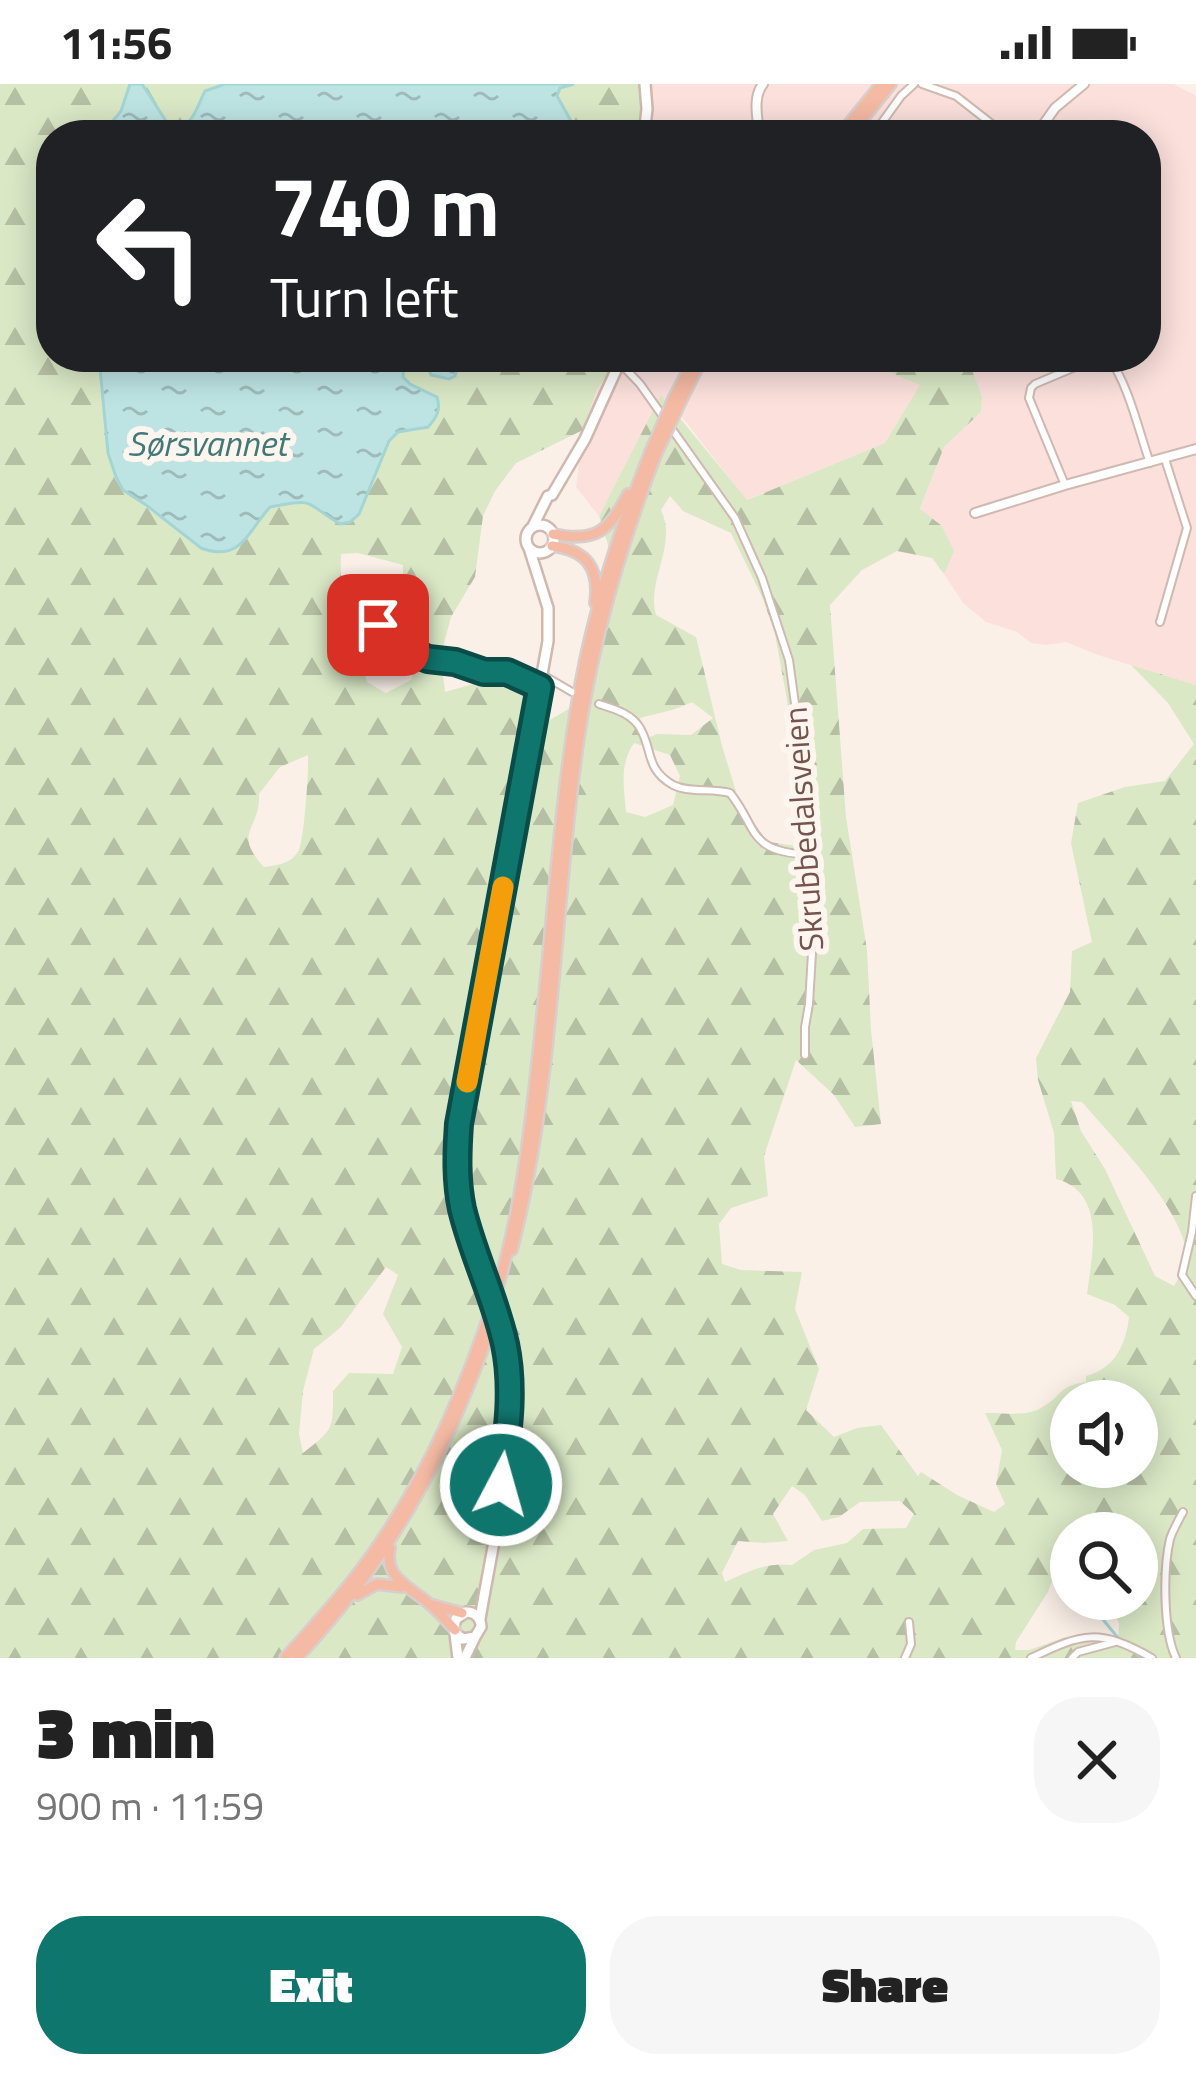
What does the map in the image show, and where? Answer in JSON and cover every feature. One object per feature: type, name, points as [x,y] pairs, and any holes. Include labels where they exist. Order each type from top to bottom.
[{"type":"highway","points":[[852,120],[881,84]]},
{"type":"highway","points":[[862,120],[891,84]]},
{"type":"highway","points":[[586,659],[617,542],[692,372]]},
{"type":"highway","points":[[551,540],[599,532],[616,516],[653,453]]},
{"type":"highway","points":[[455,1632],[394,1576],[388,1553],[472,1381],[520,1219],[536,1135],[589,681],[653,453]]},
{"type":"highway","points":[[285,1658],[380,1543],[426,1467],[495,1296],[515,1214],[530,1129],[568,763],[597,589],[584,557],[551,540]]},
{"type":"highway","points":[[332,1620],[386,1550],[412,1507]]},
{"type":"highway","points":[[296,1658],[368,1587],[383,1583],[407,1588]]},
{"type":"highway","points":[[428,1603],[464,1613]]},
{"type":"main road","points":[[645,84],[645,120]]},
{"type":"main road","points":[[646,109],[649,120]]},
{"type":"main road","points":[[542,581],[551,540],[548,512],[552,495],[585,439],[616,372]]},
{"type":"main road","points":[[462,1658],[480,1631],[496,1533],[511,1383],[504,1340],[463,1211],[456,1167],[459,1124],[542,681],[549,616],[526,536],[552,495]]},
{"type":"main road","points":[[533,526],[542,524],[551,540]]},
{"type":"main road","points":[[529,548],[537,553],[551,540]]},
{"type":"main road","points":[[462,1658],[454,1622],[484,1587]]},
{"type":"main road","points":[[464,1613],[480,1619]]},
{"type":"main road","points":[[455,1632],[467,1640],[475,1637]]},
{"type":"street","points":[[885,120],[902,96],[918,84],[956,96],[987,120]]},
{"type":"street","points":[[1047,120],[1084,84]]},
{"type":"street","points":[[758,120],[759,85]]},
{"type":"street","name":"Skrubbedalsveien","points":[[630,372],[735,518],[762,578],[789,661],[806,784],[800,872],[812,953],[805,1055]]},
{"type":"street","points":[[1065,485],[1029,392],[1036,384],[1066,372]]},
{"type":"street","points":[[1118,372],[1150,464]]},
{"type":"street","points":[[976,513],[1196,449]]},
{"type":"street","points":[[1160,622],[1187,528],[1165,459]]},
{"type":"street","points":[[378,625],[405,649],[428,659],[484,672],[507,672],[572,692]]},
{"type":"street","points":[[599,704],[620,711],[640,728],[654,768],[667,781],[681,789],[730,793],[759,842],[800,854]]},
{"type":"street","points":[[1196,1196],[1182,1274],[1196,1296]]},
{"type":"street","points":[[1176,1658],[1168,1635],[1168,1557],[1183,1512]]},
{"type":"street","points":[[905,1658],[911,1645],[909,1622]]},
{"type":"street","points":[[1031,1658],[1086,1636],[1118,1642],[1152,1658]]},
{"type":"street","points":[[1072,1658],[1078,1652],[1118,1642]]},
{"type":"shaded area","points":[[645,84],[1174,84],[1196,96],[1196,685],[1066,642],[1031,643],[1017,632],[986,622],[963,603],[944,574],[953,551],[942,526],[920,510],[944,447],[981,412],[982,396],[973,372],[1161,372],[1161,120],[643,119]]},
{"type":"shaded area","points":[[610,372],[889,372],[921,385],[885,443],[746,500],[661,396],[599,516],[576,487],[583,430],[597,389]]},
{"type":"green space","points":[[0,84],[130,84],[114,120],[36,120],[36,372],[102,372],[108,442],[123,490],[201,548],[214,553],[247,539],[270,507],[288,503],[314,506],[329,517],[359,514],[389,441],[398,432],[416,431],[437,397],[410,384],[402,372],[610,372],[597,389],[583,430],[516,463],[495,491],[483,516],[475,577],[451,617],[441,655],[445,692],[498,677],[539,697],[545,723],[570,708],[584,677],[611,554],[599,516],[661,395],[747,500],[885,443],[920,385],[889,372],[973,372],[982,396],[981,412],[944,447],[920,509],[942,526],[954,551],[944,574],[932,558],[897,551],[862,570],[830,605],[846,817],[867,950],[881,1124],[855,1127],[834,1095],[796,1060],[764,1156],[768,1196],[731,1208],[719,1224],[722,1264],[741,1270],[802,1272],[795,1309],[819,1369],[806,1410],[834,1437],[881,1425],[918,1476],[921,1472],[994,1512],[1005,1504],[996,1484],[1002,1450],[985,1413],[1030,1412],[1050,1402],[1050,1488],[1158,1488],[1158,1380],[1086,1380],[1117,1354],[1129,1317],[1115,1305],[1087,1294],[1093,1243],[1090,1211],[1072,1186],[1056,1179],[1054,1133],[1036,1058],[1070,992],[1072,951],[1092,942],[1071,843],[1078,803],[1125,787],[1165,781],[1194,744],[1168,703],[1131,665],[1196,685],[1196,1658],[0,1658]],"holes":[[[670,496],[683,511],[731,533],[763,599],[775,634],[800,772],[796,846],[763,841],[742,811],[696,637],[656,615],[655,589],[666,536],[661,510]],[[358,553],[403,565],[403,580],[391,597],[410,627],[416,655],[411,680],[386,693],[367,682],[346,614],[341,554]],[[692,702],[713,718],[691,735],[657,734],[643,740],[640,718]],[[634,743],[670,755],[680,776],[673,805],[645,817],[626,812],[624,768]],[[308,755],[300,846],[287,861],[264,867],[248,838],[259,794],[280,767]],[[1071,1101],[1082,1102],[1146,1176],[1173,1216],[1189,1259],[1174,1286],[1155,1276],[1105,1169],[1081,1131]],[[386,1267],[398,1275],[383,1314],[402,1347],[393,1374],[349,1373],[333,1391],[330,1427],[303,1453],[299,1434],[303,1391],[314,1349],[340,1328]],[[792,1486],[805,1495],[822,1521],[839,1517],[860,1502],[900,1501],[914,1514],[906,1528],[863,1529],[847,1543],[814,1550],[792,1565],[765,1566],[725,1582],[722,1573],[738,1541],[788,1541],[773,1514]]]},
{"type":"green space","points":[[142,84],[225,84],[205,91],[190,120],[165,120]]},
{"type":"green space","points":[[645,84],[643,120],[570,120],[557,95],[560,88]]},
{"type":"water","points":[[130,84],[142,84],[165,120],[114,120]]},
{"type":"water","points":[[225,84],[574,84],[560,88],[557,96],[570,120],[189,120],[205,91]]},
{"type":"water","name":"Sørsvannet","points":[[100,372],[403,372],[410,384],[437,397],[436,417],[428,427],[398,432],[389,441],[359,514],[350,522],[340,524],[303,503],[270,507],[242,542],[226,551],[201,548],[123,490],[108,453]]},
{"type":"water","points":[[430,372],[456,372],[449,379]]},
{"type":"waterway","points":[[1103,1620],[1119,1639]]},
{"type":"waterway","points":[[1131,1649],[1141,1658]]},
{"type":"slow traffic","points":[[467,1082],[503,887]]},
{"type":"route","points":[[378,625],[405,649],[428,659],[484,672],[507,672],[540,687],[459,1124],[456,1167],[463,1211],[504,1340],[511,1383],[501,1485]]}]
